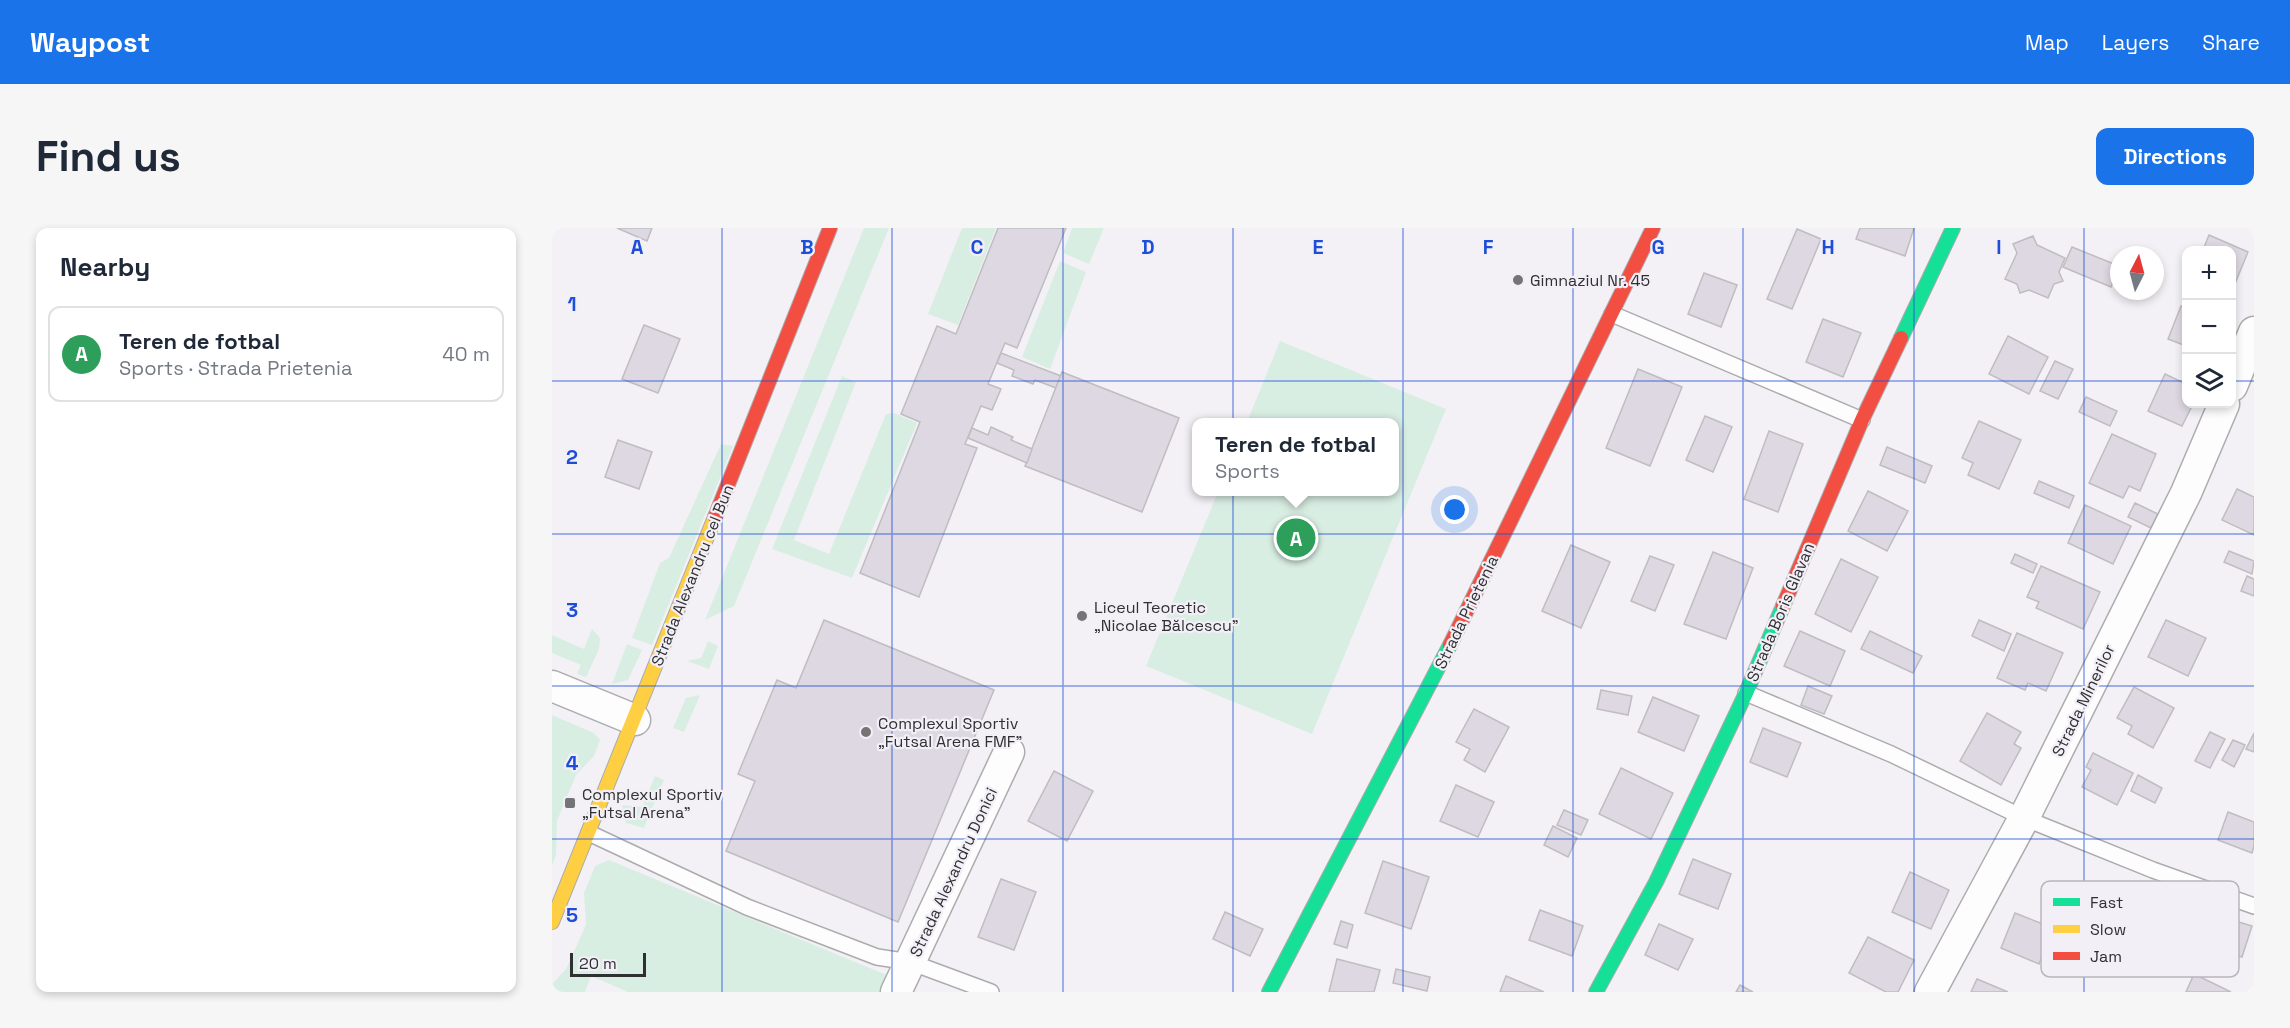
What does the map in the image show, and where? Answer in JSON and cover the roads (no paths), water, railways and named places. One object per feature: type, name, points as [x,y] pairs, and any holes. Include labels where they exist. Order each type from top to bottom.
[{"type":"street","name":"Strada Alexandru cel Bun","points":[[552,922],[635,720],[830,228]]},
{"type":"street","name":"Strada Prietenia","points":[[1269,992],[1426,694],[1653,228]]},
{"type":"street","name":"Strada Boris Glavan","points":[[1596,992],[1656,882],[1746,693],[1862,420],[1953,228]]},
{"type":"street","points":[[2236,376],[2254,332]]},
{"type":"street","name":"Strada Minerilor","points":[[1930,992],[2024,818],[2186,493],[2222,408]]},
{"type":"street","points":[[552,686],[635,720]]},
{"type":"street","name":"Strada Alexandru Donici","points":[[896,992],[1010,752]]},
{"type":"lane","points":[[1612,314],[1862,420]]},
{"type":"lane","points":[[1746,693],[1891,754],[2024,818],[2184,881]]},
{"type":"lane","points":[[589,833],[747,907],[877,957],[910,962],[991,992]]},
{"type":"lane","points":[[2239,901],[2254,906]]},
{"type":"place","name":"Gimnaziul Nr. 45","points":[[1518,280]]},
{"type":"place","name":"Teren de fotbal","points":[[1296,538]]},
{"type":"place","name":"Liceul Teoretic „Nicolae Bălcescu”","points":[[1082,616]]},
{"type":"place","name":"Complexul Sportiv „Futsal Arena FMF”","points":[[866,732]]},
{"type":"place","name":"Complexul Sportiv „Futsal Arena”","points":[[570,803]]}]
